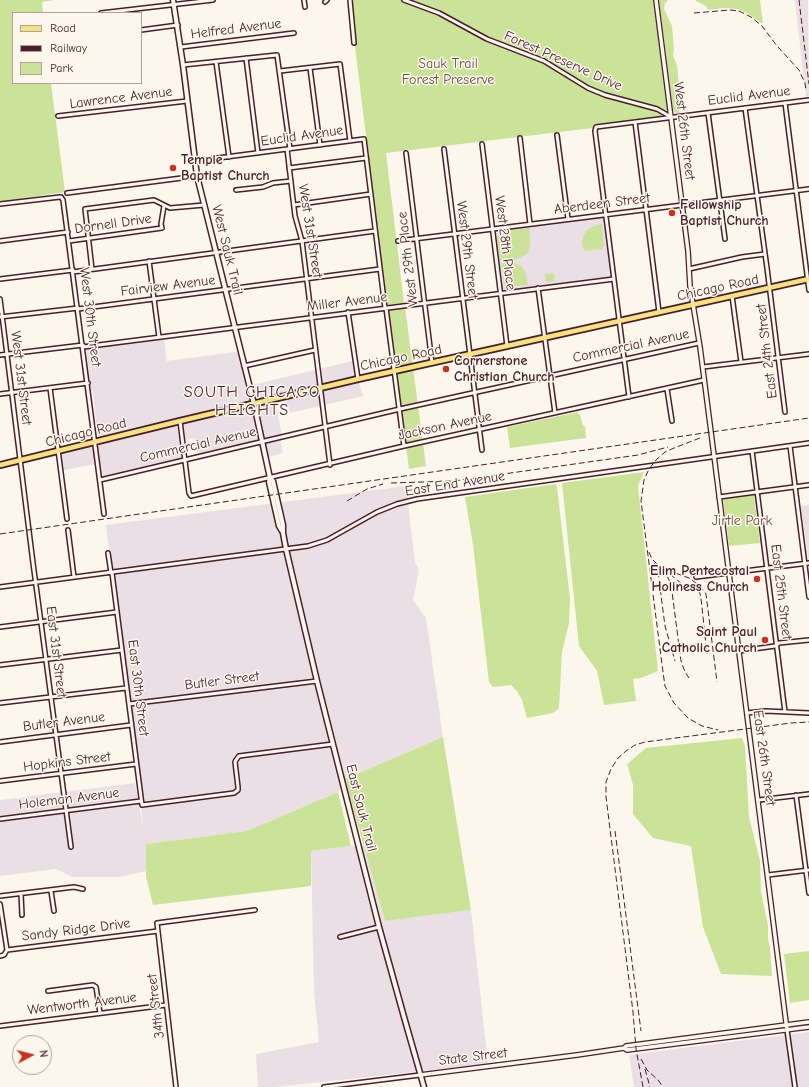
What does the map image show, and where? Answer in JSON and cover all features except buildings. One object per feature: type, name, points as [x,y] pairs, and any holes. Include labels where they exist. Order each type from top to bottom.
[{"type":"main road","name":"West Sauk Trail","points":[[173,2],[178,25],[197,176],[254,404],[270,478],[273,481],[274,495]]},
{"type":"main road","name":"Chicago Road","points":[[0,465],[358,379],[808,279]]},
{"type":"main road","name":"East Sauk Trail","points":[[274,495],[283,525],[286,549],[317,681],[379,927],[424,1087]]},
{"type":"street","points":[[108,12],[173,2],[213,0]]},
{"type":"street","points":[[304,0],[305,7]]},
{"type":"street","points":[[350,0],[354,43]]},
{"type":"street","name":"Forest Preserve Drive","points":[[404,0],[439,13],[487,39],[544,61],[588,88],[657,109],[671,117]]},
{"type":"street","name":"West 26th Street","points":[[656,0],[693,304],[711,432]]},
{"type":"street","points":[[142,30],[178,25]]},
{"type":"street","name":"Helfred Avenue","points":[[181,47],[294,33]]},
{"type":"street","name":"West 31st Street","points":[[246,58],[278,55],[290,180],[302,241],[320,388]]},
{"type":"street","points":[[183,65],[246,58],[258,153]]},
{"type":"street","points":[[216,62],[229,157]]},
{"type":"street","points":[[280,72],[340,64],[350,141]]},
{"type":"street","points":[[310,68],[320,145]]},
{"type":"street","name":"Euclid Avenue","points":[[606,214],[595,131],[596,127],[809,100]]},
{"type":"street","name":"Lawrence Avenue","points":[[58,116],[187,101]]},
{"type":"street","points":[[784,103],[809,290]]},
{"type":"street","name":"East 24th Street","points":[[745,108],[770,287],[785,412]]},
{"type":"street","points":[[708,113],[725,239]]},
{"type":"street","points":[[635,122],[660,312]]},
{"type":"street","points":[[557,135],[568,219]]},
{"type":"street","points":[[520,138],[530,224]]},
{"type":"street","name":"Euclid Avenue","points":[[195,162],[364,139],[366,158]]},
{"type":"street","name":"West 28th Place","points":[[482,144],[507,346]]},
{"type":"street","name":"West 29th Street","points":[[444,149],[482,450]]},
{"type":"street","name":"West 29th Place","points":[[406,153],[432,363]]},
{"type":"street","points":[[289,168],[366,158],[404,446]]},
{"type":"street","points":[[67,193],[197,176]]},
{"type":"street","points":[[236,190],[263,187],[273,183],[290,180]]},
{"type":"street","name":"Aberdeen Street","points":[[398,241],[809,189]]},
{"type":"street","points":[[294,205],[371,194]]},
{"type":"street","name":"West 30th Street","points":[[0,204],[61,197],[64,200],[95,442]]},
{"type":"street","points":[[92,269],[85,209],[154,200],[164,206],[177,208],[204,204]]},
{"type":"street","name":"Dornell Drive","points":[[69,241],[162,228],[161,224],[164,206]]},
{"type":"street","points":[[606,214],[629,397]]},
{"type":"street","points":[[0,279],[149,262],[376,231]]},
{"type":"street","points":[[0,241],[68,232]]},
{"type":"street","points":[[689,269],[742,257],[765,254]]},
{"type":"street","points":[[149,262],[159,337]]},
{"type":"street","name":"Fairview Avenue","points":[[1,317],[154,299],[380,269]]},
{"type":"street","name":"Miller Avenue","points":[[0,356],[234,328],[348,312],[614,279]]},
{"type":"street","points":[[538,288],[555,413]]},
{"type":"street","points":[[732,296],[741,362]]},
{"type":"street","name":"West 31st Street","points":[[0,299],[1,317],[21,460]]},
{"type":"street","points":[[348,312],[358,379]]},
{"type":"street","name":"Commercial Avenue","points":[[100,480],[400,409],[699,343]]},
{"type":"street","points":[[244,366],[315,350]]},
{"type":"street","points":[[703,367],[809,354]]},
{"type":"street","name":"Jackson Avenue","points":[[185,459],[189,493],[191,496],[330,465],[404,446],[704,380]]},
{"type":"street","points":[[0,394],[88,383]]},
{"type":"street","points":[[50,388],[67,519]]},
{"type":"street","points":[[320,388],[330,465]]},
{"type":"street","points":[[667,389],[672,422]]},
{"type":"street","points":[[180,421],[185,459]]},
{"type":"street","name":"East 26th Street","points":[[711,432],[795,1087]]},
{"type":"street","points":[[95,442],[104,514]]},
{"type":"street","name":"East End Avenue","points":[[0,587],[308,546],[327,540],[377,512],[397,504],[417,499],[809,443]]},
{"type":"street","points":[[790,446],[809,597]]},
{"type":"street","name":"East 25th Street","points":[[752,451],[785,712]]},
{"type":"street","name":"East 31st Street","points":[[21,460],[71,847]]},
{"type":"street","points":[[719,497],[809,485]]},
{"type":"street","points":[[68,530],[74,577]]},
{"type":"street","name":"East 30th Street","points":[[108,553],[112,573],[142,805],[234,793],[238,790],[235,762],[239,756],[333,744]]},
{"type":"street","points":[[696,577],[809,563]]},
{"type":"street","points":[[0,627],[117,612]]},
{"type":"street","points":[[739,651],[774,646],[778,643],[809,640]]},
{"type":"street","points":[[0,665],[122,650]]},
{"type":"street","name":"Butler Street","points":[[129,704],[317,681]]},
{"type":"street","points":[[0,703],[126,688]]},
{"type":"street","points":[[747,713],[766,711],[809,713]]},
{"type":"street","name":"Butler Avenue","points":[[0,742],[131,725]]},
{"type":"street","name":"Hopkins Street","points":[[0,781],[136,764]]},
{"type":"street","points":[[759,800],[809,794]]},
{"type":"street","points":[[796,795],[808,871],[809,893]]},
{"type":"street","name":"Holeman Avenue","points":[[0,819],[141,801]]},
{"type":"street","points":[[768,876],[808,871]]},
{"type":"street","points":[[0,896],[74,888],[83,889]]},
{"type":"street","points":[[51,891],[54,911]]},
{"type":"street","points":[[21,894],[22,915]]},
{"type":"street","points":[[0,904],[7,950]]},
{"type":"street","name":"34th Street","points":[[176,1087],[157,923],[255,910]]},
{"type":"street","points":[[340,937],[379,927]]},
{"type":"street","name":"Sandy Ridge Drive","points":[[0,956],[4,955],[7,950],[158,931]]},
{"type":"street","points":[[48,991],[93,985],[96,987],[100,1013]]},
{"type":"street","name":"Wentworth Avenue","points":[[0,1026],[166,1005]]},
{"type":"street","name":"State Street","points":[[324,1087],[809,1022]]},
{"type":"street","name":"State Street","points":[[624,1048],[627,1050],[809,1027]]},
{"type":"shaded area","points":[[795,0],[808,0],[809,96],[806,97]]},
{"type":"shaded area","points":[[605,216],[612,277],[501,292],[494,230]]},
{"type":"shaded area","points":[[164,338],[167,364],[167,361],[243,351],[252,385],[357,360],[359,382],[363,396],[290,413],[286,399],[275,402],[282,434],[279,435],[283,453],[262,459],[259,444],[199,457],[194,438],[184,440],[188,460],[99,483],[96,464],[59,471],[57,449],[100,437],[97,435],[93,391],[91,391],[86,348]]},
{"type":"shaded area","points":[[407,486],[415,562],[419,570],[413,600],[426,618],[443,737],[345,779],[338,792],[247,831],[146,844],[146,871],[119,877],[72,877],[56,869],[0,876],[0,800],[135,783],[144,831],[106,525]]},
{"type":"shaded area","points":[[809,505],[809,559],[808,559],[801,506]]},
{"type":"shaded area","points":[[351,846],[364,846],[385,921],[471,910],[488,1064],[275,1087],[258,1087],[256,1054],[319,1042],[314,991],[311,851]]},
{"type":"shaded area","points":[[809,1032],[809,1087],[634,1087],[629,1055]]},
{"type":"green space","points":[[0,0],[55,0],[42,2],[43,12],[12,12],[12,84],[51,84],[65,192],[0,202]]},
{"type":"green space","name":"Sauk Trail Forest Preserve","points":[[351,0],[655,0],[669,112],[658,117],[597,125],[593,128],[386,153],[404,303],[387,305],[355,47]]},
{"type":"green space","points":[[659,0],[668,0],[665,3],[664,9],[672,26],[674,49],[673,56],[677,65],[679,86],[677,90],[677,106],[680,113],[675,113],[673,109]]},
{"type":"green space","points":[[696,0],[760,0],[763,23],[738,9],[724,8],[708,10],[706,6]]},
{"type":"green space","points":[[602,224],[604,246],[602,249],[584,251],[582,243],[586,231],[591,227]]},
{"type":"green space","points":[[529,228],[530,246],[528,253],[511,262],[500,261],[497,236],[499,232]]},
{"type":"green space","points":[[501,263],[515,263],[521,266],[525,271],[528,285],[506,287],[504,285]]},
{"type":"green space","points":[[554,273],[555,281],[546,282],[545,274]]},
{"type":"green space","points":[[405,307],[426,466],[409,469],[388,309]]},
{"type":"green space","points":[[578,412],[578,414],[580,414],[583,426],[585,426],[586,438],[510,448],[507,427]]},
{"type":"green space","points":[[644,472],[638,486],[658,671],[641,678],[633,679],[636,701],[604,705],[597,671],[579,646],[562,483]]},
{"type":"green space","points":[[556,484],[570,599],[569,623],[562,652],[559,708],[553,713],[527,718],[522,700],[517,691],[511,685],[493,687],[489,682],[473,545],[465,497]]},
{"type":"green space","name":"Jirtle Park","points":[[754,495],[760,543],[729,546],[723,499]]},
{"type":"green space","points":[[443,737],[471,910],[385,921],[345,779]]},
{"type":"green space","points":[[742,738],[745,746],[749,817],[760,861],[761,892],[768,925],[772,976],[721,974],[703,927],[691,846],[653,838],[633,814],[633,785],[627,764],[646,748]]},
{"type":"green space","points":[[338,792],[351,846],[311,851],[311,886],[153,905],[146,877],[146,844],[247,831]]},
{"type":"green space","points":[[809,951],[809,1000],[790,1003],[784,954]]},
{"type":"railway","points":[[799,0],[809,84]]},
{"type":"railway","points":[[694,13],[730,10],[739,11],[751,17],[762,26],[777,46],[799,70],[805,83],[806,91]]},
{"type":"railway","points":[[0,534],[809,418]]},
{"type":"railway","points":[[700,438],[665,452],[656,460],[649,469],[644,480],[641,501],[665,686],[674,703],[688,718],[702,726],[718,730]]},
{"type":"railway","points":[[391,483],[454,481],[638,455],[668,447]]},
{"type":"railway","points":[[347,501],[367,489],[383,484]]},
{"type":"railway","points":[[649,552],[652,559],[661,568],[689,578],[700,586],[706,594],[717,682]]},
{"type":"railway","points":[[654,563],[658,572],[665,626],[675,661]]},
{"type":"railway","points":[[662,570],[666,574],[671,584],[681,661],[689,678]]},
{"type":"railway","points":[[670,574],[682,584],[686,592]]},
{"type":"railway","points":[[699,590],[707,654]]},
{"type":"railway","points":[[643,1087],[636,1049],[633,1012],[606,797],[606,782],[611,769],[618,758],[626,751],[635,745],[645,742],[809,722]]},
{"type":"railway","points":[[615,831],[641,1031]]},
{"type":"railway","points":[[641,1059],[647,1070],[663,1087]]},
{"type":"railway","points":[[645,1069],[650,1087]]},
{"type":"place","name":"Temple Baptist Church","points":[[173,168]]},
{"type":"place","name":"Fellowship Baptist Church","points":[[672,213]]},
{"type":"place","name":"Cornerstone Christian Church","points":[[446,369]]},
{"type":"place","name":"Elim Pentecostal Holiness Church","points":[[757,579]]},
{"type":"place","name":"Saint Paul Catholic Church","points":[[765,640]]},
{"type":"district","name":"SOUTH CHICAGO HEIGHTS","points":[[252,401]]}]
